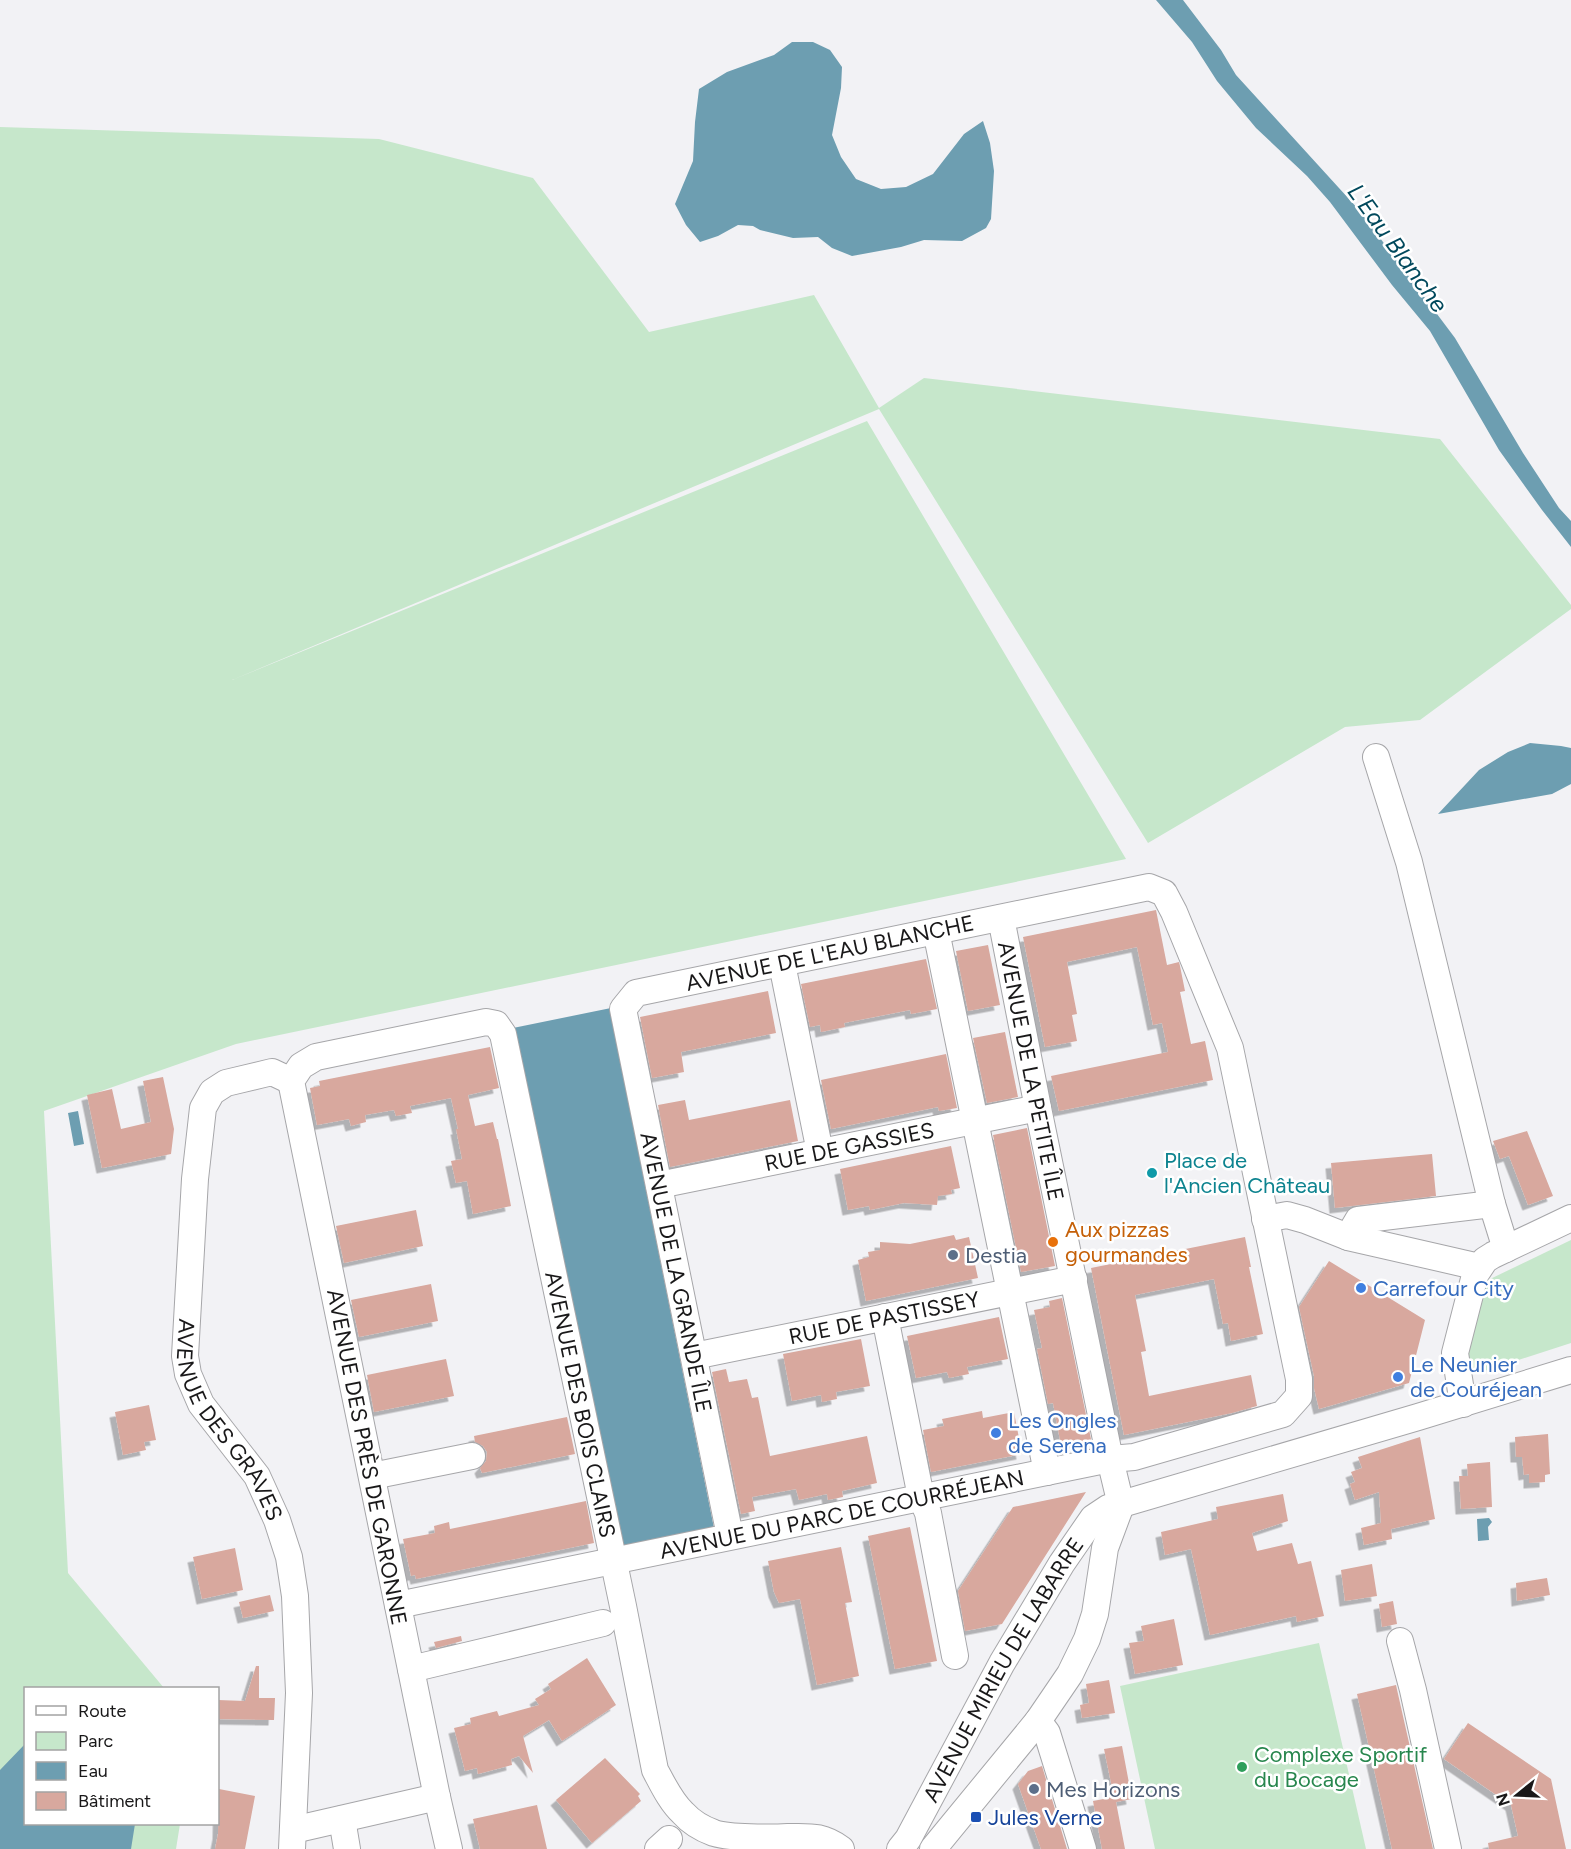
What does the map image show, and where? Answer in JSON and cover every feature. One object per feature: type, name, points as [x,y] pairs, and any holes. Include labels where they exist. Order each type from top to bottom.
[{"type":"street","points":[[1376,757],[1409,862],[1492,1204],[1506,1249]]},
{"type":"street","name":"AVENUE DE L'EAU BLANCHE","points":[[622,1009],[636,993],[1149,887],[1164,893],[1174,912],[1230,1048],[1266,1218]]},
{"type":"street","name":"AVENUE DE LA PETITE ÎLE","points":[[1001,918],[1038,1108],[1121,1505]]},
{"type":"street","points":[[936,931],[1047,1472]]},
{"type":"street","points":[[782,964],[820,1152]]},
{"type":"street","name":"AVENUE DE LA GRANDE ÎLE","points":[[622,1009],[730,1536]]},
{"type":"street","name":"AVENUE DES BOIS CLAIRS","points":[[296,1074],[316,1057],[486,1022],[496,1024],[503,1034],[655,1770],[682,1813],[700,1827],[716,1834],[775,1838],[819,1837],[832,1842],[840,1849]]},
{"type":"street","name":"AVENUE DES GRAVES","points":[[296,1074],[272,1072],[226,1083],[212,1092],[203,1108],[195,1179],[185,1356],[188,1374],[201,1404],[257,1476],[277,1520],[289,1557],[295,1596],[299,1683],[293,1839],[342,1819],[437,1797]]},
{"type":"street","name":"AVENUE DES PRÈS DE GARONNE","points":[[296,1074],[372,1476],[449,1849]]},
{"type":"street","name":"RUE DE GASSIES","points":[[658,1185],[1038,1108]]},
{"type":"street","points":[[1348,1237],[1358,1220],[1492,1204]]},
{"type":"street","points":[[1266,1218],[1287,1215],[1348,1237],[1479,1267]]},
{"type":"street","name":"AVENUE DU PARC DE COURRÉJEAN","points":[[398,1605],[921,1497],[1110,1459],[1134,1457],[1283,1414],[1299,1396],[1299,1379],[1266,1218]]},
{"type":"street","points":[[1464,1404],[1455,1353],[1479,1267],[1493,1255],[1571,1218]]},
{"type":"street","name":"RUE DE PASTISSEY","points":[[694,1356],[1074,1279]]},
{"type":"street","points":[[885,1317],[921,1497],[928,1513],[955,1656]]},
{"type":"street","points":[[1121,1505],[1464,1404],[1571,1370]]},
{"type":"street","points":[[372,1476],[472,1456]]},
{"type":"street","name":"AVENUE MIRIEU DE LABARRE","points":[[900,1849],[908,1839],[1002,1663],[1097,1532],[1121,1505]]},
{"type":"street","name":"AVENUE MIRIEU DE LABARRE","points":[[933,1849],[1038,1721],[1070,1674],[1088,1639],[1095,1614],[1105,1548],[1097,1532]]},
{"type":"street","points":[[411,1669],[603,1623]]},
{"type":"street","points":[[1400,1641],[1448,1849]]},
{"type":"street","points":[[1038,1721],[1047,1733],[1083,1849]]},
{"type":"street","points":[[342,1819],[347,1849]]},
{"type":"green space","points":[[0,127],[379,139],[533,178],[649,332],[814,295],[879,408],[924,378],[1440,439],[1571,605],[1571,609],[1420,720],[1345,727],[1148,843],[879,409],[232,680],[867,421],[1126,859],[236,1044],[44,1111],[68,1573],[163,1687],[24,1687],[24,1825],[180,1825],[176,1849],[0,1849]]},
{"type":"green space","points":[[1571,1240],[1571,1343],[1475,1374],[1467,1360],[1486,1281]]},
{"type":"green space","name":"Complexe Sportif du Bocage","points":[[1319,1643],[1366,1849],[1155,1849],[1120,1686]]},
{"type":"water","points":[[1156,0],[1183,0],[1221,50],[1236,75],[1359,210],[1455,338],[1523,453],[1559,508],[1571,521],[1571,547],[1499,450],[1430,331],[1392,285],[1330,202],[1307,176],[1256,128],[1217,81],[1192,42]]},
{"type":"water","points":[[792,42],[813,42],[830,50],[842,67],[841,88],[832,135],[841,157],[856,179],[881,189],[906,187],[933,174],[964,134],[983,121],[990,143],[994,171],[991,219],[986,228],[962,241],[924,240],[901,247],[852,256],[832,248],[818,237],[793,238],[760,230],[753,226],[738,225],[718,236],[700,242],[686,225],[675,204],[693,161],[699,89],[727,72],[774,55]]},
{"type":"water","points":[[1530,743],[1571,748],[1571,784],[1552,794],[1438,814],[1479,770],[1508,752]]},
{"type":"water","points":[[611,1008],[714,1528],[620,1547],[513,1028]]},
{"type":"water","points":[[78,1111],[84,1144],[74,1146],[68,1113]]},
{"type":"water","points":[[1489,1518],[1492,1522],[1488,1527],[1489,1540],[1478,1541],[1477,1519]]},
{"type":"water","points":[[24,1745],[24,1825],[135,1825],[131,1849],[0,1849],[0,1770]]},
{"type":"building","points":[[1156,910],[1167,965],[1179,962],[1185,991],[1180,992],[1191,1044],[1205,1041],[1213,1080],[1059,1111],[1051,1076],[1168,1052],[1162,1023],[1153,1025],[1137,947],[1067,962],[1077,1014],[1072,1015],[1077,1041],[1045,1047],[1023,937]]},
{"type":"building","points":[[988,945],[1000,1005],[968,1011],[956,951]]},
{"type":"building","points":[[926,959],[937,1009],[911,1014],[910,1010],[844,1023],[845,1027],[821,1032],[820,1025],[810,1027],[801,984]]},
{"type":"building","points":[[768,991],[776,1033],[681,1052],[684,1072],[652,1078],[640,1017]]},
{"type":"building","points":[[1005,1032],[1018,1097],[987,1103],[973,1038]]},
{"type":"building","points":[[490,1047],[499,1088],[468,1095],[475,1126],[493,1122],[511,1206],[473,1214],[467,1181],[456,1183],[451,1161],[462,1159],[451,1098],[410,1106],[412,1113],[396,1116],[394,1110],[365,1115],[366,1122],[351,1126],[349,1119],[317,1125],[310,1088],[320,1086],[319,1081]]},
{"type":"building","points":[[946,1054],[957,1108],[939,1111],[938,1107],[831,1129],[821,1080]]},
{"type":"building","points":[[163,1077],[174,1129],[171,1154],[102,1168],[87,1095],[112,1089],[121,1129],[151,1122],[143,1081]]},
{"type":"building","points":[[685,1100],[689,1120],[790,1100],[798,1141],[670,1167],[658,1105]]},
{"type":"building","points":[[1027,1128],[1055,1266],[1021,1272],[993,1135]]},
{"type":"building","points":[[1527,1131],[1553,1196],[1528,1205],[1509,1156],[1500,1159],[1493,1141]]},
{"type":"building","points":[[951,1146],[960,1188],[951,1190],[952,1194],[938,1196],[937,1205],[904,1203],[870,1210],[869,1206],[848,1210],[840,1169]]},
{"type":"building","points":[[1432,1154],[1436,1196],[1335,1208],[1331,1163]]},
{"type":"building","points":[[416,1210],[423,1246],[344,1263],[336,1226]]},
{"type":"building","points":[[954,1235],[956,1240],[969,1237],[978,1278],[866,1301],[858,1260],[869,1257],[868,1252],[880,1250],[880,1242],[910,1244]]},
{"type":"building","points":[[1245,1237],[1263,1334],[1231,1341],[1228,1323],[1223,1324],[1214,1279],[1135,1295],[1146,1351],[1141,1352],[1149,1396],[1251,1375],[1257,1406],[1124,1435],[1091,1268]]},
{"type":"building","points":[[1329,1261],[1425,1320],[1409,1383],[1319,1409],[1299,1307]]},
{"type":"building","points":[[431,1284],[438,1321],[359,1337],[351,1300]]},
{"type":"building","points":[[1062,1298],[1092,1444],[1080,1447],[1079,1442],[1061,1445],[1053,1403],[1048,1404],[1037,1349],[1042,1348],[1034,1310],[1050,1307],[1049,1301]]},
{"type":"building","points":[[999,1317],[1008,1359],[967,1367],[969,1374],[949,1378],[947,1372],[916,1378],[907,1336]]},
{"type":"building","points":[[861,1339],[870,1386],[836,1392],[837,1399],[822,1402],[821,1395],[792,1401],[783,1354]]},
{"type":"building","points":[[446,1359],[454,1396],[374,1412],[367,1375]]},
{"type":"building","points":[[726,1369],[729,1382],[747,1379],[752,1398],[758,1397],[770,1456],[867,1436],[877,1483],[842,1491],[843,1497],[828,1500],[827,1494],[799,1500],[796,1489],[752,1497],[755,1511],[741,1514],[712,1372]]},
{"type":"building","points":[[149,1405],[156,1440],[144,1442],[146,1450],[123,1455],[115,1412]]},
{"type":"building","points":[[982,1411],[983,1418],[1014,1412],[1022,1454],[931,1472],[923,1430],[944,1426],[942,1419]]},
{"type":"building","points":[[567,1417],[575,1454],[482,1473],[480,1468],[486,1461],[487,1452],[483,1446],[475,1442],[474,1436]]},
{"type":"building","points":[[1548,1434],[1550,1474],[1545,1475],[1545,1482],[1529,1483],[1529,1474],[1524,1475],[1522,1457],[1516,1457],[1515,1437]]},
{"type":"building","points":[[1420,1437],[1435,1519],[1391,1529],[1392,1539],[1364,1545],[1361,1528],[1381,1523],[1379,1492],[1355,1500],[1350,1484],[1355,1482],[1351,1472],[1362,1468],[1358,1457]]},
{"type":"building","points":[[1490,1462],[1492,1507],[1461,1509],[1459,1476],[1468,1476],[1467,1464]]},
{"type":"building","points":[[1086,1492],[1002,1624],[965,1631],[958,1591],[1013,1507]]},
{"type":"building","points":[[1283,1494],[1288,1521],[1252,1533],[1257,1551],[1292,1543],[1298,1564],[1311,1561],[1324,1616],[1297,1622],[1296,1616],[1210,1635],[1191,1549],[1165,1555],[1161,1532],[1218,1519],[1216,1507]]},
{"type":"building","points":[[586,1501],[594,1543],[416,1579],[415,1575],[411,1576],[403,1539],[435,1533],[434,1526],[449,1522],[450,1529]]},
{"type":"building","points":[[910,1527],[937,1661],[895,1669],[868,1536]]},
{"type":"building","points":[[841,1547],[852,1602],[845,1603],[859,1676],[817,1685],[800,1599],[779,1603],[774,1592],[768,1561]]},
{"type":"building","points":[[235,1548],[243,1590],[202,1599],[193,1557]]},
{"type":"building","points":[[1372,1564],[1377,1596],[1345,1601],[1341,1570]]},
{"type":"building","points":[[1547,1578],[1550,1595],[1517,1601],[1516,1583]]},
{"type":"building","points":[[270,1595],[274,1611],[243,1618],[239,1602]]},
{"type":"building","points":[[1393,1601],[1397,1624],[1382,1627],[1379,1604]]},
{"type":"building","points":[[1174,1619],[1183,1665],[1135,1674],[1129,1643],[1144,1641],[1141,1626]]},
{"type":"building","points":[[461,1636],[462,1641],[436,1648],[434,1642]]},
{"type":"building","points":[[587,1658],[616,1705],[562,1741],[549,1720],[523,1736],[533,1773],[519,1756],[511,1759],[512,1765],[478,1774],[477,1768],[465,1771],[454,1728],[471,1724],[470,1718],[497,1711],[499,1716],[539,1705],[535,1699],[551,1689],[548,1684]]},
{"type":"building","points":[[256,1666],[259,1666],[259,1698],[275,1698],[274,1720],[219,1719],[219,1700],[245,1701]]},
{"type":"building","points":[[1109,1680],[1115,1713],[1082,1718],[1080,1705],[1089,1703],[1086,1684]]},
{"type":"building","points":[[1396,1685],[1433,1849],[1392,1849],[1357,1694]]},
{"type":"building","points":[[1468,1723],[1551,1779],[1566,1849],[1489,1849],[1488,1843],[1518,1836],[1511,1805],[1444,1759]]},
{"type":"building","points":[[1122,1746],[1132,1799],[1116,1802],[1125,1849],[1102,1849],[1093,1801],[1114,1797],[1104,1749]]},
{"type":"building","points":[[605,1758],[640,1794],[638,1796],[641,1801],[592,1843],[556,1800]]},
{"type":"building","points":[[1042,1766],[1067,1849],[1041,1849],[1018,1784],[1028,1771]]},
{"type":"building","points":[[219,1789],[255,1796],[245,1849],[215,1849],[218,1834]]},
{"type":"building","points":[[537,1805],[547,1849],[480,1849],[473,1819]]},
{"type":"place","name":"Place de l'Ancien Château","points":[[1152,1173]]},
{"type":"place","name":"Aux pizzas gourmandes","points":[[1053,1242]]},
{"type":"place","name":"Destia","points":[[953,1255]]},
{"type":"place","name":"Carrefour City","points":[[1361,1288]]},
{"type":"place","name":"Le Neunier de Couréjean","points":[[1398,1377]]},
{"type":"place","name":"Les Ongles de Serena","points":[[996,1433]]},
{"type":"place","name":"Complexe Sportif du Bocage","points":[[1242,1767]]},
{"type":"place","name":"Mes Horizons","points":[[1034,1789]]},
{"type":"place","name":"Jules Verne","points":[[976,1817]]},
{"type":"water label","name":"L'Eau Blanche","points":[[1398,248]]}]
